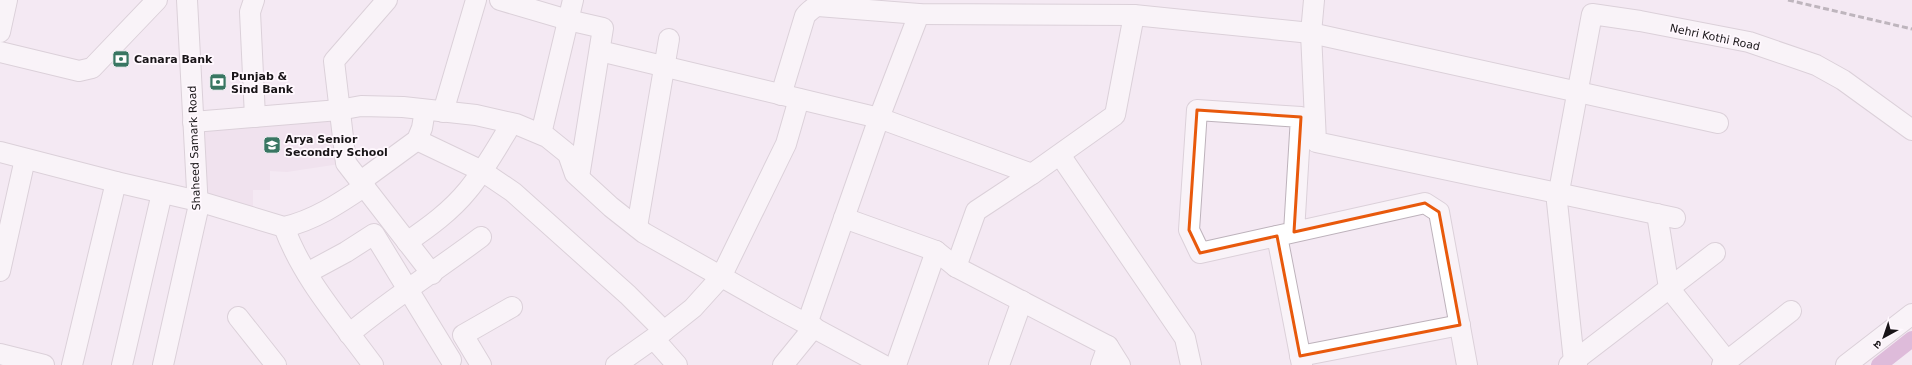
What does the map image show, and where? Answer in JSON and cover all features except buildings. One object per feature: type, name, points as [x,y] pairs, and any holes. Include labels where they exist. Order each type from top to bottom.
[{"type":"street","points":[[0,32],[7,0]]},
{"type":"street","points":[[0,52],[80,71],[92,68],[157,0]]},
{"type":"street","name":"Shaheed Samark Road","points":[[163,365],[198,209],[187,0]]},
{"type":"street","points":[[254,0],[250,12],[255,117]]},
{"type":"street","points":[[387,0],[334,61],[346,163],[432,274]]},
{"type":"street","points":[[0,152],[116,182],[198,201],[284,227],[295,224],[337,205],[417,140],[422,128],[434,111],[476,0]]},
{"type":"street","points":[[500,0],[568,20],[603,28],[579,178]]},
{"type":"street","points":[[541,134],[573,0]]},
{"type":"street","points":[[1314,0],[1311,33],[1316,142],[1666,216],[1669,288],[1725,363],[1790,311]]},
{"type":"street","points":[[616,365],[694,308],[721,277],[786,144],[790,97],[805,16],[811,8],[820,3],[919,14],[1134,15],[1311,33],[1718,123]]},
{"type":"street","points":[[783,365],[811,326],[844,218],[879,118],[919,14]]},
{"type":"street","name":"Nehri Kothi Road","points":[[1578,92],[1592,14],[1640,21],[1749,42],[1816,65],[1843,80],[1912,130]]},
{"type":"street","points":[[956,267],[976,211],[1060,155],[1115,115],[1134,15]]},
{"type":"street","points":[[636,227],[669,39]]},
{"type":"street","points":[[600,51],[879,118],[1032,174]]},
{"type":"street","points":[[1573,364],[1557,202],[1578,92]]},
{"type":"street","points":[[194,122],[339,110],[361,106],[476,115],[510,123],[548,137],[568,154],[575,174],[636,227],[721,277],[883,365]]},
{"type":"street","points":[[1460,325],[1301,361],[1286,234],[1301,117],[1197,110],[1188,230],[1200,253],[1286,234],[1425,203],[1439,212],[1460,325],[1467,365]]},
{"type":"street","points":[[407,242],[426,229],[454,206],[469,189],[507,131],[510,123]]},
{"type":"street","points":[[417,140],[482,171],[513,192],[628,295],[659,335],[677,365]]},
{"type":"street","points":[[1060,155],[1184,338],[1191,365]]},
{"type":"street","points":[[0,272],[25,159]]},
{"type":"street","points":[[72,365],[116,182]]},
{"type":"street","points":[[122,365],[162,193]]},
{"type":"street","points":[[844,218],[936,251],[956,267],[1108,346],[1120,365]]},
{"type":"street","points":[[284,227],[290,245],[307,273],[349,334],[374,365]]},
{"type":"street","points":[[307,273],[341,256],[374,234],[407,288],[446,363],[477,359],[463,335],[512,306]]},
{"type":"street","points":[[349,334],[407,288],[432,274],[481,237]]},
{"type":"street","points":[[896,365],[936,251]]},
{"type":"street","points":[[1573,364],[1716,253]]},
{"type":"street","points":[[999,365],[1022,302]]},
{"type":"street","points":[[1846,365],[1912,314]]},
{"type":"street","points":[[238,317],[276,365]]},
{"type":"street","points":[[1101,365],[1108,346]]},
{"type":"street","points":[[0,354],[44,365]]},
{"type":"highlighted area","points":[[1197,110],[1301,117],[1294,232],[1425,203],[1439,212],[1460,325],[1300,356],[1277,236],[1200,253],[1189,230]]},
{"type":"shaded area","name":"Arya Senior Secondry School","points":[[338,114],[346,163],[287,172],[270,171],[270,190],[253,190],[253,210],[205,197],[201,127]]},
{"type":"waterway","points":[[1879,365],[1912,339]]},
{"type":"railway","points":[[1788,0],[1912,29]]},
{"type":"place","name":"Canara Bank","points":[[121,59]]},
{"type":"place","name":"Punjab & Sind Bank","points":[[218,82]]},
{"type":"place","name":"Arya Senior Secondry School","points":[[272,145]]}]
